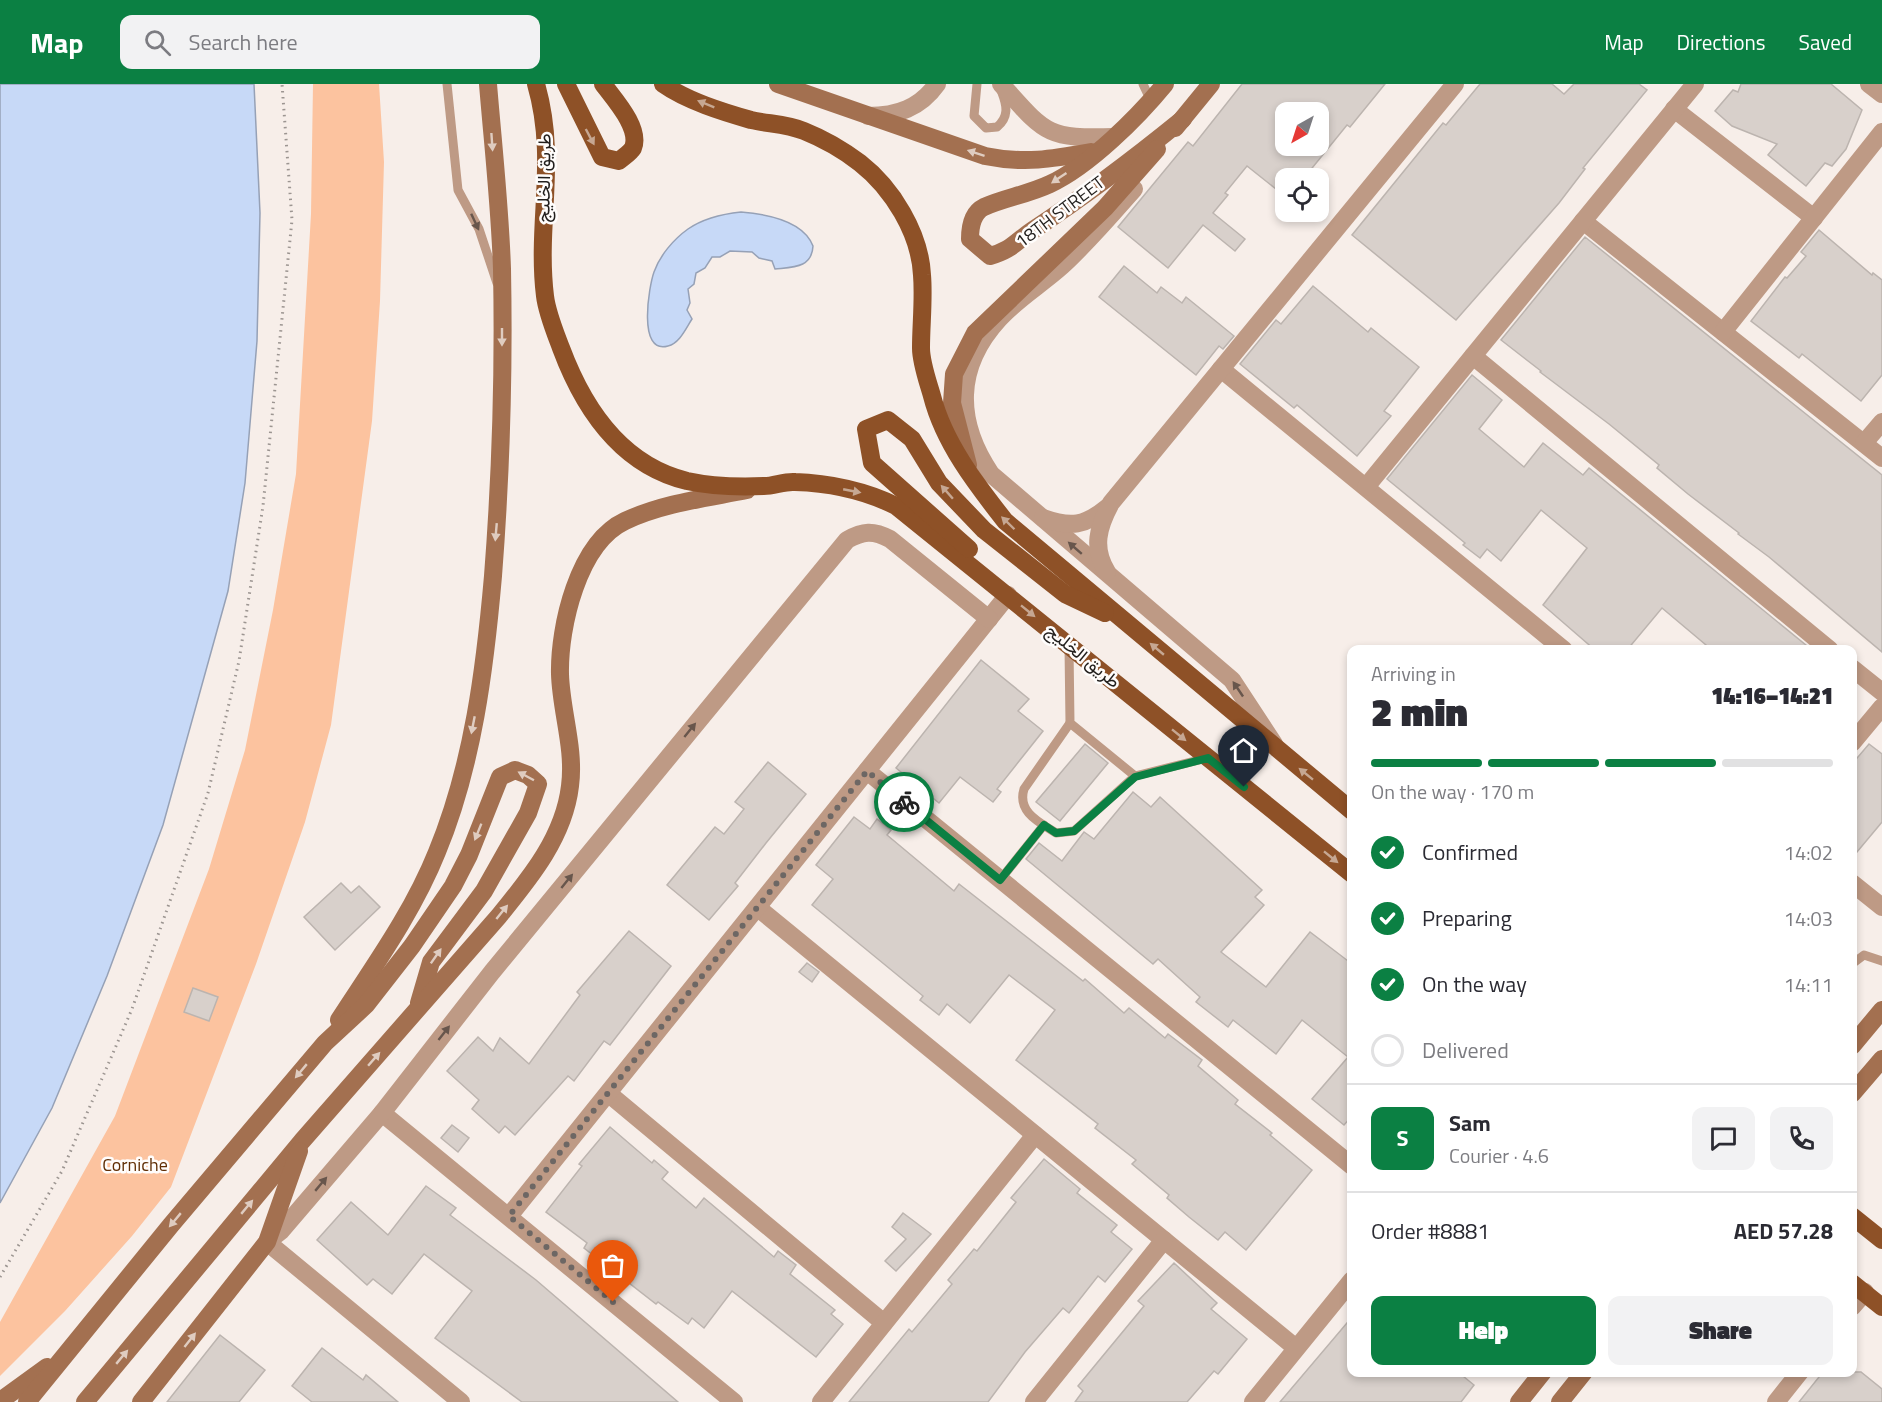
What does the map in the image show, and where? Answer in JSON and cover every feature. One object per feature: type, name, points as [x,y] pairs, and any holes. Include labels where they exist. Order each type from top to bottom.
[{"type":"main road","points":[[27,1402],[325,1043],[422,887],[450,818],[468,748],[484,656],[501,483],[502,296],[488,84]]},
{"type":"main road","name":"طريق الخليج","points":[[536,84],[548,144],[548,183],[543,237],[545,298],[555,334],[577,389],[610,436],[660,470],[687,480],[764,486],[794,482],[855,490],[896,506],[1347,870]]},
{"type":"main road","points":[[566,84],[602,157],[619,161],[632,150],[635,137],[624,114],[603,84]]},
{"type":"main road","points":[[663,84],[707,105],[752,120],[804,131],[833,145],[861,163],[883,184],[896,203],[916,243],[922,272],[921,348],[938,415],[975,483],[1005,521],[1282,755],[1347,807]]},
{"type":"main road","points":[[778,84],[985,156],[1014,162],[1046,160],[1096,152]]},
{"type":"main road","name":"18TH STREET","points":[[1165,84],[1151,101],[1096,152],[1053,182],[1020,197],[983,208],[970,226],[970,239],[990,256],[1010,250],[1024,236],[1061,212],[1183,119]]},
{"type":"main road","points":[[975,483],[962,449],[952,403],[954,374],[975,333],[1105,208],[1211,84]]},
{"type":"main road","points":[[1008,595],[964,543],[872,463],[866,429],[888,420],[912,439],[939,483],[984,530],[1065,594],[1128,624]]},
{"type":"main road","points":[[85,1402],[302,1141],[525,883],[560,829],[570,786],[570,746],[560,673],[569,602],[587,560],[603,539],[622,522],[669,506],[764,486]]},
{"type":"main road","points":[[325,1043],[366,1005],[433,917],[469,855],[500,777],[515,770],[528,775],[538,784],[528,813],[484,891],[431,962],[417,1010]]},
{"type":"main road","points":[[1857,1088],[1878,1064],[1862,1054],[1857,1040],[1882,1010]]},
{"type":"main road","points":[[141,1402],[267,1242],[302,1141]]},
{"type":"main road","points":[[1857,1220],[1882,1240]]},
{"type":"main road","points":[[1858,1288],[1882,1306]]},
{"type":"main road","points":[[0,1401],[68,1352]]},
{"type":"main road","points":[[1519,1402],[1539,1377]]},
{"type":"main road","points":[[1560,1402],[1580,1377]]},
{"type":"street","points":[[866,116],[884,116],[907,109],[918,104],[937,84]]},
{"type":"street","points":[[999,84],[1039,125],[1055,134],[1072,138],[1113,137]]},
{"type":"street","points":[[1119,585],[1100,560],[1097,548],[1101,522],[1111,504],[1455,84]]},
{"type":"street","points":[[1366,487],[1695,84]]},
{"type":"street","points":[[1869,84],[1882,94]]},
{"type":"street","points":[[1674,109],[1814,218]]},
{"type":"street","points":[[1183,119],[1149,172],[1098,230],[1061,266],[1000,317],[977,349],[969,367],[965,384],[965,418],[979,457],[1006,489],[1232,680],[1282,755]]},
{"type":"street","points":[[1723,332],[1882,132]]},
{"type":"street","points":[[1582,221],[1882,458]]},
{"type":"street","points":[[1473,356],[1824,645]]},
{"type":"street","points":[[1221,369],[1558,645]]},
{"type":"street","points":[[1864,443],[1882,422]]},
{"type":"street","points":[[1037,516],[1062,523],[1080,524],[1091,520],[1111,504]]},
{"type":"street","points":[[461,1402],[267,1242],[281,1231],[382,1113],[492,972],[847,540],[867,531],[879,533],[890,539],[989,619]]},
{"type":"street","points":[[509,1216],[1008,595]]},
{"type":"street","points":[[1857,672],[1882,692]]},
{"type":"street","points":[[1857,737],[1882,707]]},
{"type":"street","points":[[867,771],[1347,1162]]},
{"type":"street","points":[[1857,888],[1882,907]]},
{"type":"street","points":[[758,908],[1296,1348]]},
{"type":"street","points":[[609,1094],[884,1323]]},
{"type":"street","points":[[382,1113],[734,1402]]},
{"type":"street","points":[[821,1402],[1035,1135]]},
{"type":"street","points":[[1034,1402],[1164,1240]]},
{"type":"street","points":[[1253,1402],[1347,1286]]},
{"type":"street","points":[[1776,1402],[1796,1377]]},
{"type":"lane","points":[[447,84],[458,190],[478,229],[502,296]]},
{"type":"lane","points":[[977,84],[974,116],[981,125],[992,128],[1002,123],[1007,112],[999,84]]},
{"type":"lane","points":[[1143,84],[1151,101]]},
{"type":"lane","points":[[1069,644],[1070,723],[1024,789],[1021,800],[1023,808],[1056,833],[1074,831],[1135,777],[1208,758]]},
{"type":"lane","points":[[1070,723],[1135,777]]},
{"type":"lane","points":[[1000,880],[1044,825]]},
{"type":"lane","points":[[1857,960],[1864,955],[1882,961]]},
{"type":"path","points":[[0,1277],[62,1171],[132,1009],[208,793],[229,705],[239,661],[263,506],[292,220],[282,84]]},
{"type":"green space","name":"Corniche","points":[[313,84],[379,84],[384,162],[380,301],[372,421],[331,725],[305,822],[256,964],[171,1187],[132,1236],[65,1311],[0,1376],[0,1322],[115,1116],[209,869],[245,750],[273,610],[296,474],[311,214]]},
{"type":"water","points":[[0,84],[254,84],[260,213],[257,341],[245,483],[228,591],[163,825],[107,976],[52,1108],[0,1203]]},
{"type":"water","points":[[741,212],[761,214],[782,220],[801,230],[813,246],[809,259],[800,265],[775,269],[772,261],[759,258],[752,252],[730,251],[720,257],[712,257],[705,268],[696,273],[694,284],[688,289],[690,303],[687,310],[692,319],[676,342],[668,346],[658,346],[652,340],[649,330],[648,304],[654,272],[660,260],[668,248],[694,225],[713,217]]},
{"type":"building","points":[[1242,84],[1385,84],[1350,127],[1347,125],[1329,147],[1329,102],[1275,102],[1275,156],[1322,156],[1312,168],[1275,168],[1275,188],[1247,166],[1225,193],[1228,195],[1213,213],[1245,239],[1235,251],[1203,225],[1168,268],[1118,227],[1188,142],[1193,146]]},
{"type":"building","points":[[1480,84],[1552,84],[1564,94],[1574,84],[1639,84],[1647,90],[1583,168],[1585,169],[1559,203],[1456,320],[1352,235],[1443,123],[1446,125]]},
{"type":"building","points":[[1741,84],[1831,84],[1862,110],[1846,149],[1832,166],[1825,163],[1806,186],[1768,155],[1777,144],[1732,126],[1715,111],[1733,90],[1738,92]]},
{"type":"building","points":[[1819,230],[1872,275],[1873,273],[1882,280],[1882,375],[1861,401],[1802,354],[1799,358],[1751,321],[1785,277],[1787,278],[1806,256],[1801,252]]},
{"type":"building","points":[[1585,237],[1882,475],[1882,652],[1769,557],[1688,494],[1657,468],[1659,465],[1609,424],[1501,340]]},
{"type":"building","points":[[1124,266],[1157,293],[1161,287],[1182,303],[1186,297],[1234,336],[1223,349],[1219,346],[1196,375],[1099,297]]},
{"type":"building","points":[[1313,286],[1368,332],[1371,328],[1419,367],[1384,411],[1391,416],[1357,456],[1297,405],[1294,408],[1240,364],[1276,320],[1281,324]]},
{"type":"building","points":[[1472,375],[1502,400],[1479,429],[1524,467],[1543,443],[1583,475],[1589,468],[1806,645],[1706,645],[1662,608],[1631,645],[1589,645],[1543,605],[1587,548],[1541,510],[1501,561],[1487,549],[1480,558],[1387,479]]},
{"type":"building","points":[[981,660],[1029,699],[1018,711],[1043,731],[997,789],[1001,792],[993,802],[960,777],[939,803],[896,768]]},
{"type":"building","points":[[1085,744],[1108,763],[1060,821],[1036,802]]},
{"type":"building","points":[[1869,744],[1882,754],[1882,822],[1857,852],[1857,758]]},
{"type":"building","points":[[768,762],[806,794],[735,883],[738,886],[709,920],[667,885],[715,827],[724,834],[744,809],[735,802]]},
{"type":"building","points":[[1133,792],[1151,807],[1160,797],[1262,890],[1255,897],[1264,905],[1221,952],[1266,987],[1310,932],[1347,960],[1347,1056],[1302,1020],[1276,1054],[1233,1020],[1228,1027],[1196,1002],[1200,997],[1158,959],[1153,964],[1026,859],[1039,843],[1062,861],[1084,832],[1094,839]]},
{"type":"building","points":[[854,817],[870,829],[877,819],[891,830],[887,835],[954,891],[959,884],[1083,981],[1085,979],[1124,1013],[1129,1008],[1165,1038],[1168,1034],[1202,1060],[1198,1066],[1238,1100],[1235,1104],[1272,1133],[1270,1135],[1312,1170],[1246,1250],[1225,1232],[1218,1240],[1189,1217],[1167,1198],[1169,1195],[1132,1164],[1136,1160],[1095,1128],[1098,1124],[1016,1060],[1055,1010],[1009,975],[970,1023],[947,1004],[939,1015],[920,1000],[923,996],[812,905],[833,879],[816,865]]},
{"type":"building","points":[[341,883],[351,893],[359,886],[380,907],[335,950],[304,917]]},
{"type":"building","points":[[629,931],[671,966],[610,1045],[604,1041],[574,1081],[568,1076],[515,1135],[505,1126],[499,1133],[472,1109],[479,1100],[447,1071],[478,1037],[493,1051],[500,1038],[529,1064],[580,995],[577,992]]},
{"type":"building","points":[[807,963],[819,972],[812,982],[799,972]]},
{"type":"building","points":[[193,988],[218,997],[209,1021],[184,1012]]},
{"type":"building","points":[[1347,1058],[1347,1122],[1344,1125],[1312,1099]]},
{"type":"building","points":[[452,1125],[469,1138],[458,1152],[441,1138]]},
{"type":"building","points":[[610,1127],[652,1163],[654,1160],[668,1172],[662,1179],[696,1208],[704,1198],[774,1257],[778,1251],[796,1265],[790,1274],[835,1310],[831,1314],[843,1324],[816,1357],[732,1291],[704,1328],[692,1318],[688,1324],[658,1302],[656,1304],[584,1248],[587,1243],[546,1212],[582,1166],[579,1164]]},
{"type":"building","points":[[1044,1159],[1080,1189],[1077,1193],[1117,1225],[1111,1232],[1132,1249],[1105,1282],[1098,1276],[1069,1313],[1063,1308],[1025,1352],[988,1402],[849,1402],[909,1329],[912,1332],[952,1284],[948,1280],[974,1249],[977,1251],[1016,1202],[1011,1198]]},
{"type":"building","points":[[426,1186],[456,1208],[450,1215],[536,1280],[678,1402],[522,1402],[435,1338],[472,1291],[424,1254],[392,1294],[373,1279],[367,1285],[317,1240],[351,1202],[388,1235]]},
{"type":"building","points":[[903,1213],[931,1234],[896,1271],[885,1261],[906,1239],[892,1227]]},
{"type":"building","points":[[1174,1263],[1217,1303],[1211,1309],[1247,1339],[1218,1374],[1214,1371],[1187,1402],[1075,1402],[1083,1391],[1078,1386],[1144,1306],[1138,1301]]},
{"type":"building","points":[[1347,1323],[1347,1377],[1464,1377],[1474,1385],[1461,1402],[1280,1402]]},
{"type":"building","points":[[220,1335],[265,1370],[239,1402],[167,1402]]},
{"type":"building","points":[[322,1348],[363,1380],[366,1375],[398,1402],[312,1402],[292,1386]]},
{"type":"building","points":[[1857,1372],[1861,1372],[1882,1389],[1882,1402],[1799,1402],[1819,1377],[1857,1377]]},
{"type":"way so far","points":[[613,1302],[509,1216],[867,771],[904,802]]},
{"type":"route","points":[[904,802],[1000,880],[1044,825],[1056,833],[1064,834],[1074,831],[1135,777],[1208,758],[1244,787]]}]
